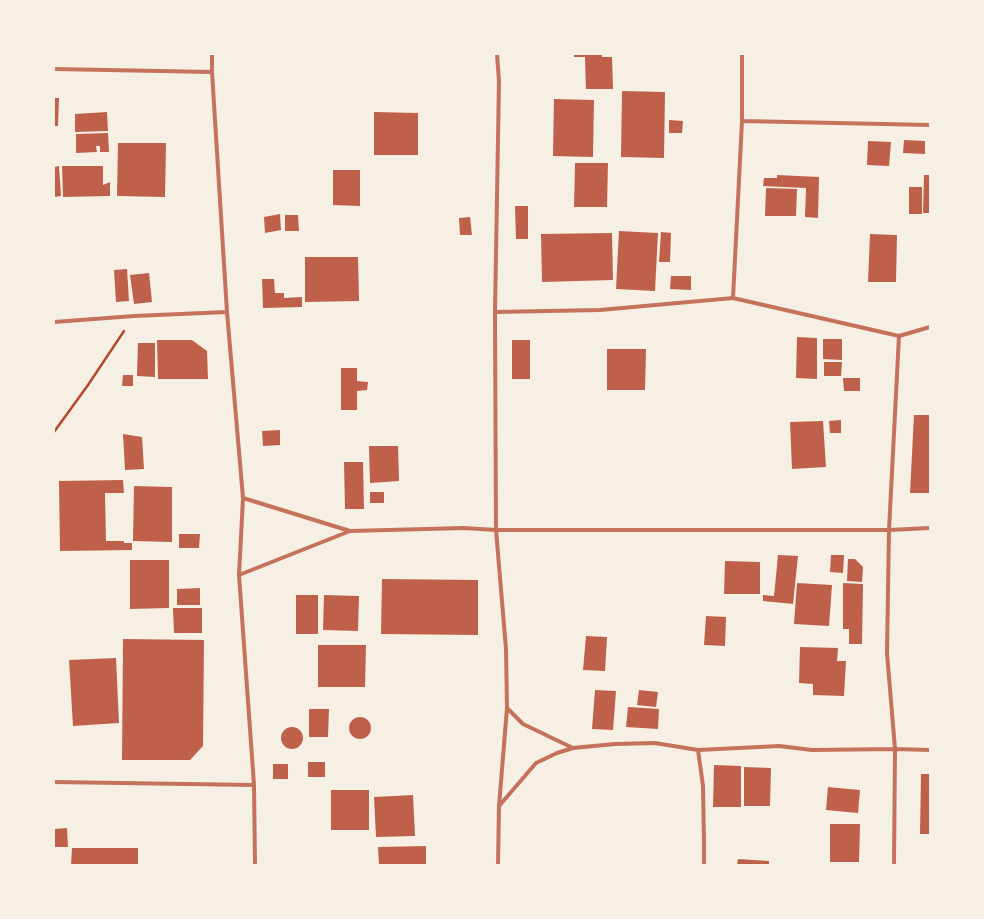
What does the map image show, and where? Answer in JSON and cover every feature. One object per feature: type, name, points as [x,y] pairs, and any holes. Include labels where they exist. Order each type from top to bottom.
[{"type":"street","points":[[212,54],[226,312],[243,498],[239,574],[254,785],[255,865]]},
{"type":"street","points":[[497,54],[499,81],[495,312],[496,530],[506,649],[508,708],[499,806],[498,865]]},
{"type":"street","points":[[734,298],[742,121],[742,54]]},
{"type":"street","points":[[54,69],[212,72]]},
{"type":"street","points":[[742,121],[930,124]]},
{"type":"street","points":[[495,312],[600,310],[734,298],[900,336],[930,327]]},
{"type":"street","points":[[54,322],[134,316],[226,312]]},
{"type":"street","points":[[894,865],[895,749],[887,653],[889,530],[900,336]]},
{"type":"street","points":[[243,498],[350,531],[464,528],[496,530],[889,530],[930,528]]},
{"type":"street","points":[[239,574],[350,531]]},
{"type":"street","points":[[508,708],[523,724],[573,748]]},
{"type":"street","points":[[499,806],[536,763],[557,753],[573,748],[615,744],[655,743],[698,750],[779,746],[812,750],[930,750]]},
{"type":"street","points":[[698,750],[703,786],[704,865]]},
{"type":"street","points":[[54,782],[254,785]]},
{"type":"path","points":[[54,432],[88,385],[134,316]]},
{"type":"building","points":[[574,54],[602,54],[602,57],[612,57],[613,89],[586,89],[585,57],[574,57]]},
{"type":"building","points":[[622,91],[665,92],[664,158],[621,157]]},
{"type":"building","points":[[54,98],[59,98],[58,126],[54,126]]},
{"type":"building","points":[[554,99],[594,100],[593,157],[553,156]]},
{"type":"building","points":[[107,112],[108,131],[75,132],[75,114]]},
{"type":"building","points":[[374,112],[418,113],[418,155],[374,155]]},
{"type":"building","points":[[669,120],[683,121],[682,133],[669,133]]},
{"type":"building","points":[[108,133],[109,152],[100,152],[100,146],[96,146],[97,152],[76,153],[76,134]]},
{"type":"building","points":[[904,140],[925,141],[925,154],[903,153]]},
{"type":"building","points":[[868,141],[891,142],[889,166],[867,165]]},
{"type":"building","points":[[118,143],[166,143],[165,197],[117,196]]},
{"type":"building","points":[[575,163],[608,163],[607,207],[574,207]]},
{"type":"building","points":[[59,166],[61,196],[54,197],[54,167]]},
{"type":"building","points":[[62,166],[103,166],[103,185],[110,182],[110,196],[63,197]]},
{"type":"building","points":[[333,170],[360,170],[360,206],[333,205]]},
{"type":"building","points":[[777,175],[819,177],[818,218],[805,217],[806,188],[763,186],[764,178],[777,178]]},
{"type":"building","points":[[924,175],[930,175],[930,213],[923,213]]},
{"type":"building","points":[[909,187],[922,187],[922,214],[909,214]]},
{"type":"building","points":[[766,188],[797,189],[796,216],[765,216]]},
{"type":"building","points":[[515,206],[528,206],[528,239],[516,239]]},
{"type":"building","points":[[280,214],[281,230],[265,233],[264,217]]},
{"type":"building","points":[[285,215],[298,215],[299,231],[285,231]]},
{"type":"building","points":[[470,217],[472,235],[460,235],[459,218]]},
{"type":"building","points":[[619,231],[658,233],[655,291],[616,289]]},
{"type":"building","points":[[661,232],[671,233],[670,262],[659,262]]},
{"type":"building","points":[[612,233],[613,280],[542,282],[541,234]]},
{"type":"building","points":[[870,234],[897,235],[896,282],[868,282]]},
{"type":"building","points":[[305,257],[358,257],[359,301],[305,302]]},
{"type":"building","points":[[127,269],[129,301],[116,302],[114,270]]},
{"type":"building","points":[[149,273],[152,302],[134,304],[130,275]]},
{"type":"building","points":[[671,276],[691,276],[691,290],[670,289]]},
{"type":"building","points":[[262,279],[274,279],[275,293],[284,293],[284,298],[302,297],[302,307],[263,308]]},
{"type":"building","points":[[797,337],[817,338],[817,379],[796,378]]},
{"type":"building","points":[[823,339],[842,339],[842,360],[823,359]]},
{"type":"building","points":[[157,340],[192,340],[207,351],[208,379],[158,379]]},
{"type":"building","points":[[512,340],[530,340],[530,379],[512,379]]},
{"type":"building","points":[[138,343],[155,343],[155,377],[137,376]]},
{"type":"building","points":[[607,349],[646,349],[645,390],[607,390]]},
{"type":"building","points":[[824,362],[842,362],[841,376],[824,376]]},
{"type":"building","points":[[341,368],[357,368],[357,381],[368,382],[367,390],[357,391],[357,410],[341,410]]},
{"type":"building","points":[[123,375],[133,375],[133,386],[122,386]]},
{"type":"building","points":[[843,378],[860,378],[860,391],[844,391]]},
{"type":"building","points":[[914,415],[930,415],[930,493],[910,493]]},
{"type":"building","points":[[841,420],[841,433],[830,433],[829,421]]},
{"type":"building","points":[[823,421],[826,467],[792,469],[790,422]]},
{"type":"building","points":[[280,430],[280,445],[263,446],[262,431]]},
{"type":"building","points":[[123,434],[142,437],[144,469],[125,470]]},
{"type":"building","points":[[369,446],[398,446],[399,481],[370,483]]},
{"type":"building","points":[[344,462],[363,462],[364,509],[345,509]]},
{"type":"building","points":[[123,480],[124,493],[105,493],[106,541],[124,541],[124,543],[132,543],[132,550],[60,551],[59,481]]},
{"type":"building","points":[[134,486],[172,487],[172,542],[133,541]]},
{"type":"building","points":[[370,492],[384,492],[384,503],[370,503]]},
{"type":"building","points":[[179,534],[200,534],[199,548],[179,548]]},
{"type":"building","points":[[778,555],[798,556],[793,604],[763,601],[763,595],[774,596]]},
{"type":"building","points":[[831,555],[844,555],[843,573],[830,572]]},
{"type":"building","points":[[848,559],[855,559],[863,567],[862,582],[847,581]]},
{"type":"building","points":[[130,560],[169,560],[169,608],[130,609]]},
{"type":"building","points":[[725,561],[760,562],[760,594],[724,594]]},
{"type":"building","points":[[382,579],[478,580],[478,635],[381,634]]},
{"type":"building","points":[[797,583],[832,585],[829,626],[794,624]]},
{"type":"building","points":[[843,583],[863,584],[862,644],[849,644],[849,629],[843,629]]},
{"type":"building","points":[[200,588],[200,605],[177,605],[177,589]]},
{"type":"building","points":[[296,595],[318,595],[318,634],[296,634]]},
{"type":"building","points":[[324,595],[359,596],[358,631],[323,630]]},
{"type":"building","points":[[173,608],[202,608],[202,633],[174,633]]},
{"type":"building","points":[[706,616],[726,617],[725,646],[704,645]]},
{"type":"building","points":[[586,636],[607,637],[605,671],[583,670]]},
{"type":"building","points":[[123,639],[204,640],[203,746],[190,760],[122,760]]},
{"type":"building","points":[[318,645],[366,645],[365,687],[318,687]]},
{"type":"building","points":[[800,647],[838,648],[837,661],[846,661],[844,696],[813,695],[813,684],[799,683]]},
{"type":"building","points":[[116,658],[119,723],[73,726],[69,660]]},
{"type":"building","points":[[595,690],[616,691],[613,730],[592,729]]},
{"type":"building","points":[[639,690],[658,692],[656,707],[637,705]]},
{"type":"building","points":[[628,707],[659,709],[658,729],[626,727]]},
{"type":"building","points":[[309,709],[329,709],[328,737],[309,737]]},
{"type":"building","points":[[360,717],[368,720],[371,728],[368,736],[360,739],[352,736],[349,728],[352,720]]},
{"type":"building","points":[[292,727],[300,730],[303,738],[300,746],[292,749],[284,746],[281,738],[284,730]]},
{"type":"building","points":[[308,762],[325,762],[325,777],[308,777]]},
{"type":"building","points":[[273,764],[288,764],[288,779],[273,779]]},
{"type":"building","points":[[714,765],[741,766],[741,807],[713,807]]},
{"type":"building","points":[[744,767],[771,768],[770,806],[744,806]]},
{"type":"building","points":[[921,774],[930,774],[930,834],[920,834]]},
{"type":"building","points":[[828,787],[860,790],[858,813],[826,810]]},
{"type":"building","points":[[331,790],[369,790],[369,830],[331,830]]},
{"type":"building","points":[[413,795],[415,836],[376,837],[374,797]]},
{"type":"building","points":[[830,824],[860,824],[859,862],[830,862]]},
{"type":"building","points":[[67,828],[68,847],[54,847],[54,829]]},
{"type":"building","points":[[426,846],[426,865],[379,865],[378,847]]},
{"type":"building","points":[[72,848],[138,848],[138,865],[71,865]]},
{"type":"building","points":[[738,859],[769,861],[769,865],[737,865]]}]
